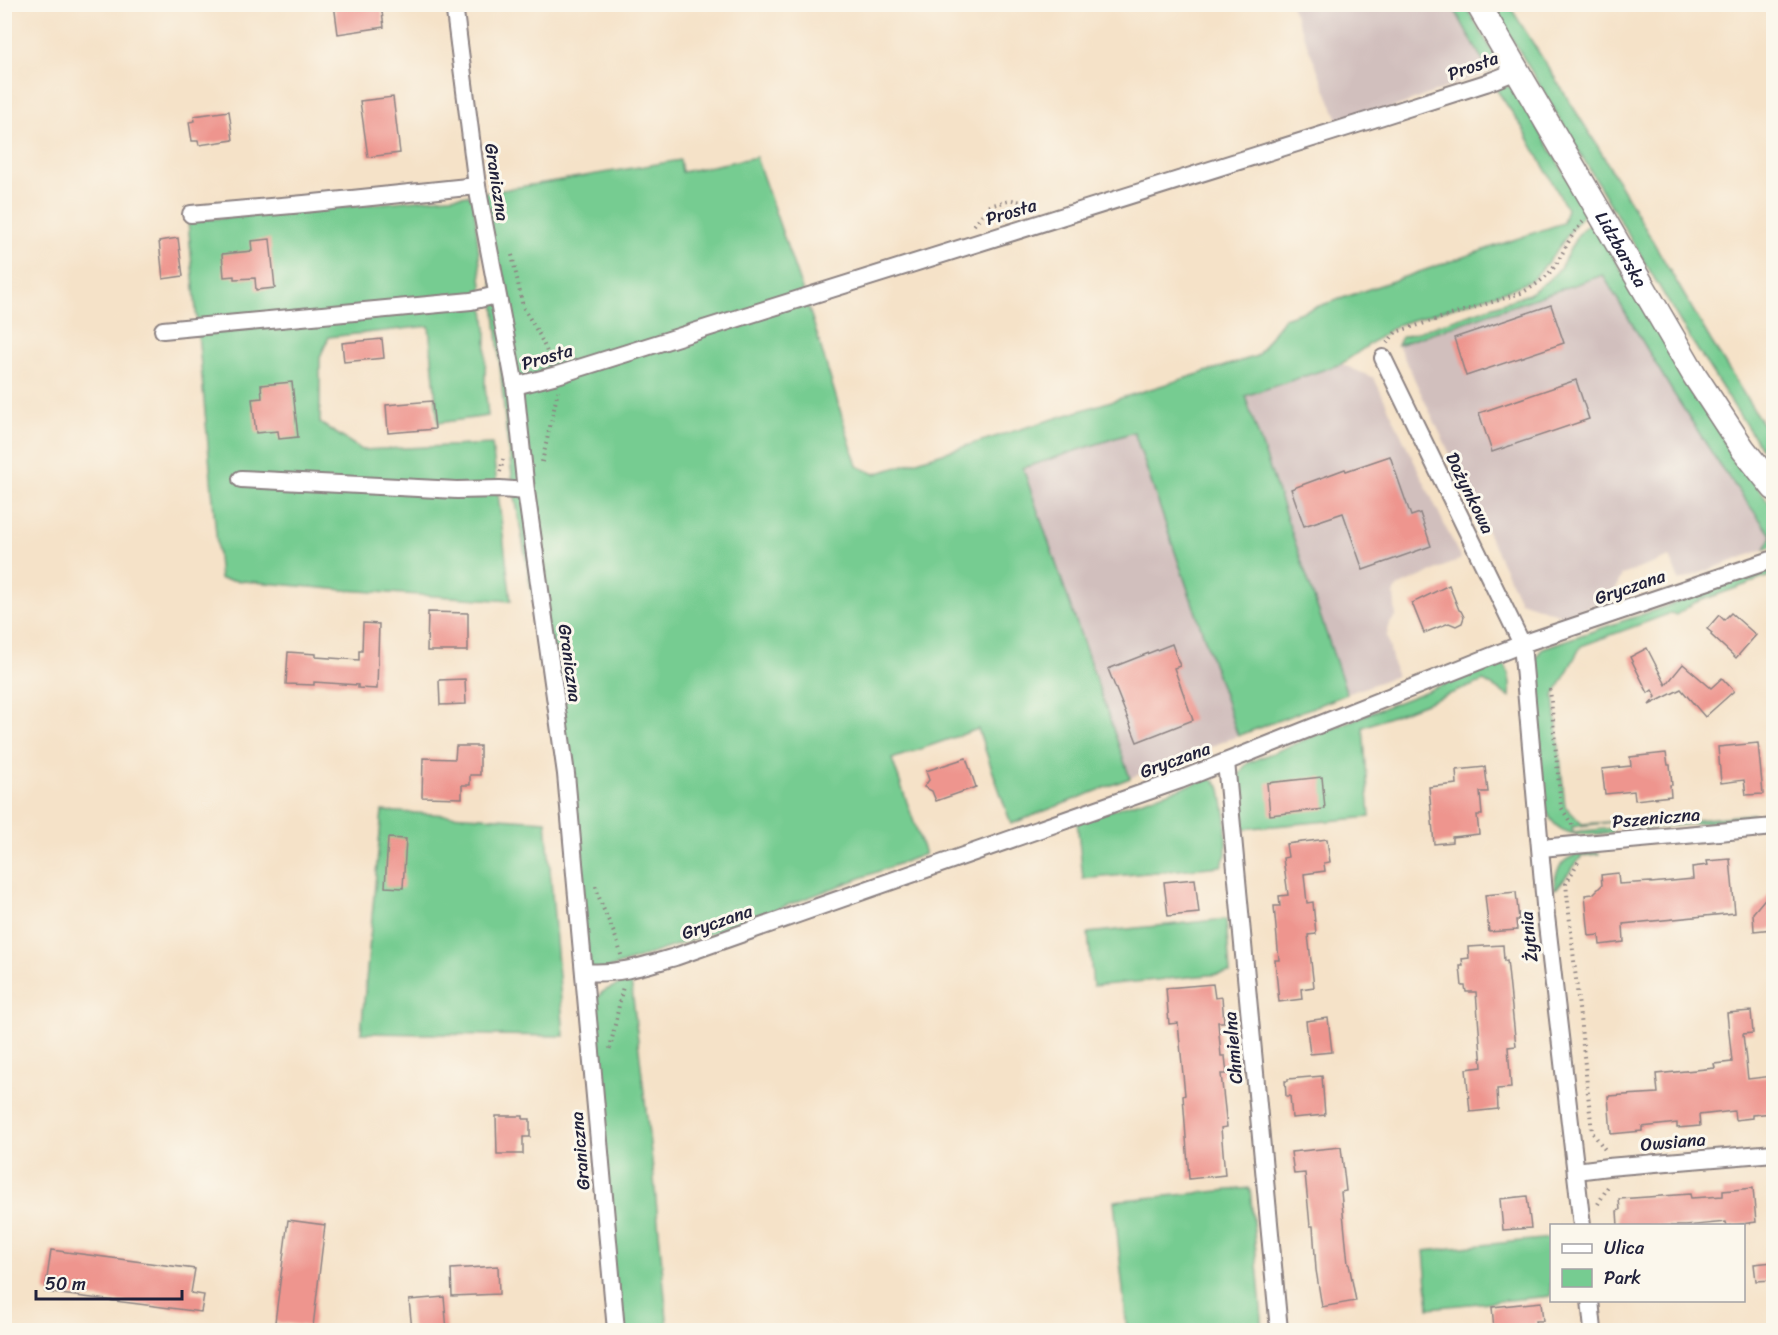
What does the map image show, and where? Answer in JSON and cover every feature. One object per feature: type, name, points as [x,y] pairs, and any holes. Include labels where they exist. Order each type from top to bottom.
[{"type":"main road","name":"Lidzbarska","points":[[1478,4],[1701,384],[1743,449],[1773,488]]},
{"type":"street","name":"Graniczna","points":[[454,4],[477,186],[514,386],[526,491],[566,774],[616,1330]]},
{"type":"street","name":"Prosta","points":[[514,386],[557,375],[1351,126],[1517,71]]},
{"type":"street","points":[[191,214],[477,186]]},
{"type":"street","points":[[163,330],[471,301],[498,296]]},
{"type":"street","name":"Dożynkowa","points":[[1383,358],[1522,645]]},
{"type":"street","points":[[241,479],[457,490],[526,491]]},
{"type":"street","name":"Gryczana","points":[[584,972],[624,971],[675,957],[1157,788],[1522,645],[1773,559]]},
{"type":"street","name":"Żytnia","points":[[1522,645],[1548,928],[1582,1224]]},
{"type":"street","name":"Chmielna","points":[[1226,762],[1279,1330]]},
{"type":"street","name":"Pszeniczna","points":[[1541,848],[1773,828]]},
{"type":"street","name":"Owsiana","points":[[1576,1172],[1608,1167],[1773,1153]]},
{"type":"street","points":[[1590,1302],[1593,1330]]},
{"type":"path","points":[[1383,358],[1385,344],[1396,332],[1521,293],[1536,285],[1556,265],[1576,229],[1601,213]]},
{"type":"path","points":[[500,489],[499,475],[506,452]]},
{"type":"path","points":[[1550,689],[1561,807],[1574,828]]},
{"type":"path","points":[[1588,860],[1577,862],[1566,884],[1592,1132],[1608,1154],[1610,1185],[1598,1203],[1599,1214]]},
{"type":"shaded area","points":[[1291,5],[1452,5],[1489,72],[1341,127]]},
{"type":"shaded area","points":[[1603,275],[1672,391],[1721,467],[1772,537],[1765,549],[1679,581],[1670,557],[1622,575],[1611,598],[1564,616],[1520,601],[1398,345]]},
{"type":"shaded area","points":[[1341,364],[1374,378],[1461,559],[1397,587],[1394,594],[1396,616],[1388,626],[1387,636],[1396,676],[1347,694],[1244,396]]},
{"type":"shaded area","points":[[1134,432],[1238,736],[1130,778],[1022,468]]},
{"type":"green space","points":[[1452,5],[1465,5],[1497,59],[1489,72]]},
{"type":"green space","points":[[1492,5],[1509,5],[1595,142],[1711,341],[1773,441],[1773,467],[1688,335]]},
{"type":"green space","points":[[1503,86],[1514,87],[1587,212],[1549,261],[1532,280],[1511,289],[1397,325],[1341,364],[1245,396],[1347,694],[1238,736],[1134,432],[1023,468],[1130,778],[1011,824],[978,729],[892,759],[925,854],[718,931],[598,972],[587,968],[565,783],[515,497],[506,431],[484,193],[680,160],[682,172],[756,157],[812,318],[857,466],[875,474],[1257,356],[1284,318],[1563,223],[1567,209],[1522,127],[1496,89]]},
{"type":"green space","points":[[469,195],[474,202],[486,329],[485,385],[488,416],[438,423],[429,326],[329,337],[320,357],[320,423],[362,450],[492,444],[511,601],[220,579],[188,221]]},
{"type":"green space","points":[[1593,223],[1724,440],[1773,508],[1773,546],[1765,549],[1772,536],[1721,467],[1672,391],[1603,275],[1398,345],[1402,337],[1529,294],[1551,278],[1560,268],[1577,236],[1585,227]]},
{"type":"green space","points":[[1773,566],[1773,575],[1694,603],[1676,615],[1671,613],[1581,646],[1554,696],[1565,806],[1582,824],[1611,822],[1572,827],[1573,832],[1613,828],[1611,833],[1580,834],[1571,833],[1555,825],[1545,806],[1533,665],[1543,648],[1673,604]]},
{"type":"green space","points":[[1497,664],[1505,665],[1507,669],[1510,697],[1484,681],[1363,727],[1370,817],[1241,829],[1237,785],[1242,769],[1248,763]]},
{"type":"green space","points":[[1209,779],[1215,781],[1221,789],[1226,819],[1226,854],[1221,866],[1083,879],[1077,821]]},
{"type":"green space","points":[[382,811],[546,821],[564,1036],[361,1033]]},
{"type":"green space","points":[[1753,814],[1750,818],[1634,830],[1629,827]]},
{"type":"green space","points":[[1598,852],[1599,854],[1582,856],[1554,889],[1555,879],[1562,864],[1573,856]]},
{"type":"green space","points":[[1226,919],[1230,973],[1093,986],[1088,933]]},
{"type":"green space","points":[[631,981],[654,1178],[668,1330],[615,1330],[588,1011],[605,990]]},
{"type":"green space","points":[[1250,1188],[1263,1330],[1127,1330],[1114,1201]]},
{"type":"green space","points":[[1550,1238],[1550,1296],[1429,1308],[1424,1251]]},
{"type":"building","points":[[334,4],[381,4],[384,27],[338,34]]},
{"type":"building","points":[[393,97],[400,153],[368,157],[360,101]]},
{"type":"building","points":[[229,111],[233,140],[199,145],[198,141],[192,141],[189,122],[195,121],[194,116]]},
{"type":"building","points":[[178,238],[183,276],[163,279],[159,241]]},
{"type":"building","points":[[270,239],[275,288],[256,290],[255,278],[224,277],[222,254],[252,251],[251,241]]},
{"type":"building","points":[[1551,305],[1564,343],[1466,376],[1454,338]]},
{"type":"building","points":[[382,339],[384,358],[344,362],[342,343]]},
{"type":"building","points":[[1576,380],[1589,419],[1492,452],[1479,413]]},
{"type":"building","points":[[292,382],[298,437],[279,439],[278,431],[256,433],[252,399],[262,398],[261,385]]},
{"type":"building","points":[[432,401],[435,429],[388,433],[386,405]]},
{"type":"building","points":[[1390,456],[1411,516],[1420,513],[1431,546],[1363,570],[1343,513],[1304,526],[1291,489],[1345,469],[1346,471]]},
{"type":"building","points":[[1449,585],[1464,617],[1462,623],[1456,626],[1449,623],[1424,633],[1412,603]]},
{"type":"building","points":[[428,612],[468,613],[468,651],[427,651]]},
{"type":"building","points":[[1731,613],[1756,635],[1736,658],[1707,629],[1719,615],[1724,620]]},
{"type":"building","points":[[363,623],[379,624],[377,689],[358,688],[358,685],[314,682],[314,685],[286,684],[288,652],[316,654],[316,657],[359,660],[359,651],[362,651]]},
{"type":"building","points":[[1172,644],[1180,666],[1174,668],[1193,720],[1137,742],[1108,669]]},
{"type":"building","points":[[1647,648],[1666,685],[1683,664],[1711,688],[1722,678],[1734,691],[1705,717],[1681,689],[1649,705],[1656,697],[1652,690],[1648,693],[1630,657]]},
{"type":"building","points":[[465,679],[466,704],[440,705],[439,680]]},
{"type":"building","points":[[1758,743],[1763,794],[1746,795],[1744,780],[1721,783],[1718,747]]},
{"type":"building","points":[[456,746],[480,746],[480,775],[470,775],[470,785],[462,785],[462,798],[422,797],[423,758],[455,759]]},
{"type":"building","points":[[1666,753],[1668,765],[1670,765],[1671,796],[1635,800],[1634,791],[1605,794],[1602,769],[1631,766],[1630,757]]},
{"type":"building","points":[[966,758],[976,787],[936,801],[932,791],[924,787],[929,780],[926,771]]},
{"type":"building","points":[[1485,767],[1488,792],[1480,792],[1482,815],[1477,815],[1479,834],[1452,837],[1452,842],[1434,844],[1429,787],[1457,784],[1456,770]]},
{"type":"building","points":[[1322,777],[1325,809],[1270,815],[1267,783]]},
{"type":"building","points":[[388,838],[406,839],[403,888],[385,887]]},
{"type":"building","points":[[1327,839],[1330,862],[1324,863],[1325,871],[1304,874],[1307,903],[1313,902],[1316,934],[1308,935],[1314,987],[1301,989],[1302,999],[1279,1002],[1275,960],[1279,960],[1274,906],[1280,906],[1279,896],[1288,895],[1283,858],[1288,857],[1286,844]]},
{"type":"building","points":[[1730,859],[1735,913],[1623,924],[1624,942],[1600,945],[1599,935],[1589,936],[1585,895],[1593,894],[1602,885],[1601,875],[1618,873],[1619,884],[1693,879],[1692,867],[1708,865],[1707,861]]},
{"type":"building","points":[[1195,879],[1199,913],[1168,916],[1164,882]]},
{"type":"building","points":[[1773,889],[1773,929],[1754,931],[1753,913]]},
{"type":"building","points":[[1516,892],[1519,920],[1516,920],[1517,930],[1489,932],[1485,895]]},
{"type":"building","points":[[1503,945],[1504,961],[1507,960],[1516,1046],[1508,1047],[1511,1088],[1497,1089],[1498,1109],[1470,1112],[1466,1069],[1482,1067],[1476,992],[1466,992],[1465,986],[1462,986],[1460,966],[1463,966],[1462,959],[1469,958],[1468,947]]},
{"type":"building","points":[[1213,984],[1215,998],[1222,997],[1224,1022],[1218,1022],[1221,1056],[1225,1056],[1227,1074],[1221,1074],[1227,1127],[1221,1128],[1225,1175],[1189,1179],[1183,1096],[1185,1095],[1178,1023],[1169,1024],[1166,988]]},
{"type":"building","points":[[1751,1011],[1753,1033],[1743,1034],[1748,1079],[1773,1076],[1773,1113],[1752,1115],[1752,1118],[1735,1120],[1734,1111],[1699,1115],[1700,1126],[1677,1128],[1677,1123],[1642,1127],[1642,1131],[1611,1134],[1608,1096],[1658,1093],[1656,1074],[1715,1068],[1714,1064],[1732,1062],[1727,1013]]},
{"type":"building","points":[[1328,1018],[1332,1052],[1310,1054],[1306,1021]]},
{"type":"building","points":[[1322,1076],[1325,1115],[1292,1118],[1290,1096],[1286,1096],[1285,1081]]},
{"type":"building","points":[[496,1116],[523,1116],[523,1119],[530,1119],[530,1137],[523,1137],[523,1154],[497,1154]]},
{"type":"building","points":[[1341,1147],[1346,1191],[1341,1192],[1348,1264],[1356,1301],[1322,1307],[1305,1173],[1294,1174],[1291,1152]]},
{"type":"building","points":[[1753,1188],[1756,1222],[1618,1224],[1619,1199],[1690,1194],[1691,1198],[1723,1196],[1723,1191]]},
{"type":"building","points":[[1527,1196],[1531,1228],[1503,1230],[1500,1199]]},
{"type":"building","points":[[288,1220],[325,1225],[313,1327],[275,1322]]},
{"type":"building","points":[[51,1250],[195,1269],[191,1293],[204,1295],[201,1312],[45,1292]]},
{"type":"building","points":[[1773,1262],[1773,1280],[1756,1281],[1754,1264]]},
{"type":"building","points":[[498,1266],[499,1294],[452,1296],[451,1269]]},
{"type":"building","points":[[444,1297],[447,1330],[412,1330],[409,1300]]},
{"type":"building","points":[[1541,1302],[1543,1321],[1535,1321],[1536,1330],[1494,1330],[1492,1307]]}]
